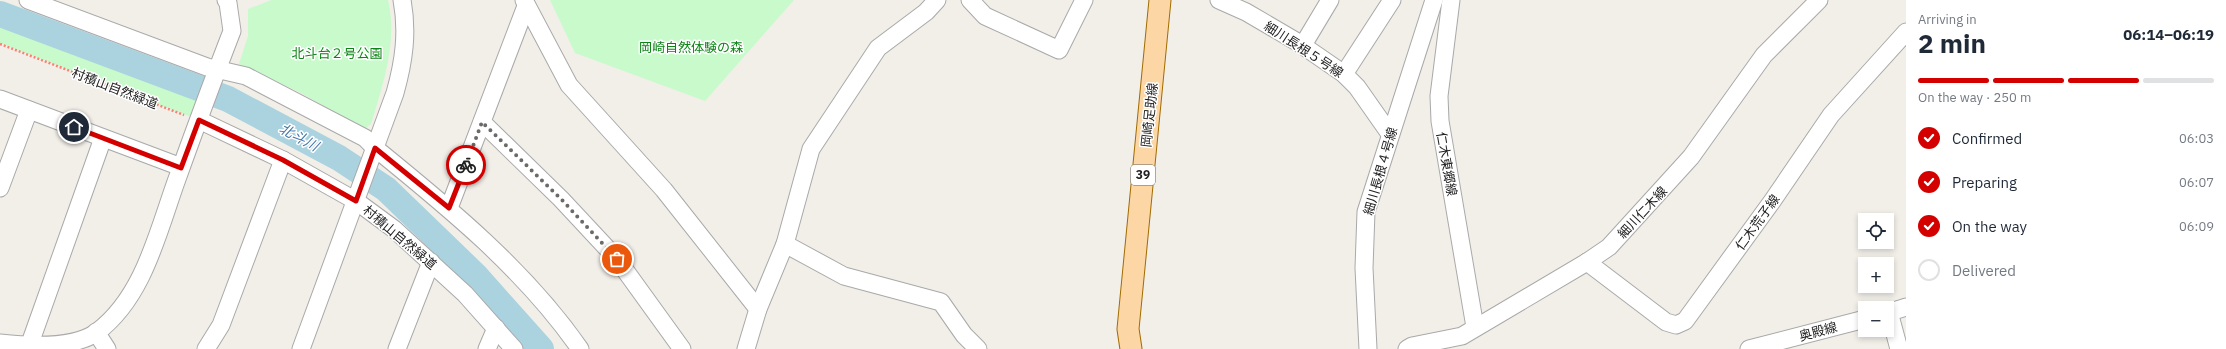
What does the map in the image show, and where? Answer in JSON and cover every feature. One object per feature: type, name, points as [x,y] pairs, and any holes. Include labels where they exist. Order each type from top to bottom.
[{"type":"main road","name":"岡崎足助線","points":[[1131,349],[1128,330],[1160,0]]},
{"type":"street","points":[[301,349],[373,152],[390,110],[402,67],[405,32],[402,0]]},
{"type":"street","points":[[746,349],[758,309],[785,244],[811,149],[878,48],[926,12],[938,0]]},
{"type":"street","points":[[970,0],[985,16],[1059,50],[1084,0]]},
{"type":"street","name":"細川長根５号線","points":[[1219,0],[1246,12],[1303,45],[1344,74],[1357,87],[1390,134]]},
{"type":"street","points":[[1303,45],[1330,0]]},
{"type":"street","points":[[1344,74],[1392,0]]},
{"type":"street","name":"細川長根４号線","points":[[1368,349],[1364,268],[1365,225],[1390,134],[1434,0]]},
{"type":"street","name":"仁木東郷線","points":[[1451,0],[1439,96],[1440,121],[1475,327]]},
{"type":"street","name":"細川仁木線","points":[[1407,349],[1412,346],[1462,336],[1587,262],[1609,247],[1669,183],[1691,157],[1764,55],[1819,0]]},
{"type":"street","points":[[34,1],[69,7],[207,67],[216,73],[246,76],[288,96],[364,138],[373,152],[449,208],[527,283],[580,349]]},
{"type":"street","points":[[0,343],[28,348],[68,343],[96,332],[119,310],[136,286],[232,31],[230,1]]},
{"type":"street","points":[[449,208],[525,3]]},
{"type":"street","points":[[525,3],[569,85],[664,190],[758,309]]},
{"type":"street","name":"仁木荒子線","points":[[1587,262],[1666,322],[1676,325],[1685,321],[1773,200],[1831,115],[1906,32]]},
{"type":"street","points":[[0,99],[181,168]]},
{"type":"street","points":[[0,188],[29,110]]},
{"type":"street","name":"村積山自然緑道","points":[[200,116],[283,160],[358,196],[465,294],[514,349]]},
{"type":"street","points":[[482,122],[561,199],[617,259],[682,349]]},
{"type":"street","points":[[28,348],[103,138]]},
{"type":"street","points":[[206,349],[221,324],[283,160]]},
{"type":"street","points":[[785,244],[844,276],[941,302],[964,335],[978,349]]},
{"type":"street","points":[[397,349],[431,262]]},
{"type":"street","points":[[1894,311],[1906,307]]},
{"type":"street","name":"奥殿線","points":[[1749,349],[1858,321]]},
{"type":"street","points":[[487,349],[496,328]]},
{"type":"street","points":[[96,332],[107,349]]},
{"type":"street","points":[[1894,333],[1899,349]]},
{"type":"path","name":"村積山自然緑道","points":[[0,44],[200,116]]},
{"type":"green space","name":"北斗台２号公園","points":[[271,0],[388,0],[391,16],[391,31],[388,63],[371,124],[365,129],[299,92],[239,64],[248,36],[248,9]]},
{"type":"green space","name":"岡崎自然体験の森","points":[[550,0],[794,0],[705,101],[575,53]]},
{"type":"green space","points":[[0,18],[207,97],[199,120],[0,43]]},
{"type":"waterway","name":"北斗川","points":[[0,14],[228,99],[339,158],[386,189],[475,275],[541,349]]},
{"type":"way so far","points":[[466,165],[482,122],[561,199],[617,259]]},
{"type":"route","points":[[74,127],[181,168],[199,120],[283,160],[356,201],[375,148],[449,208],[466,165]]}]
